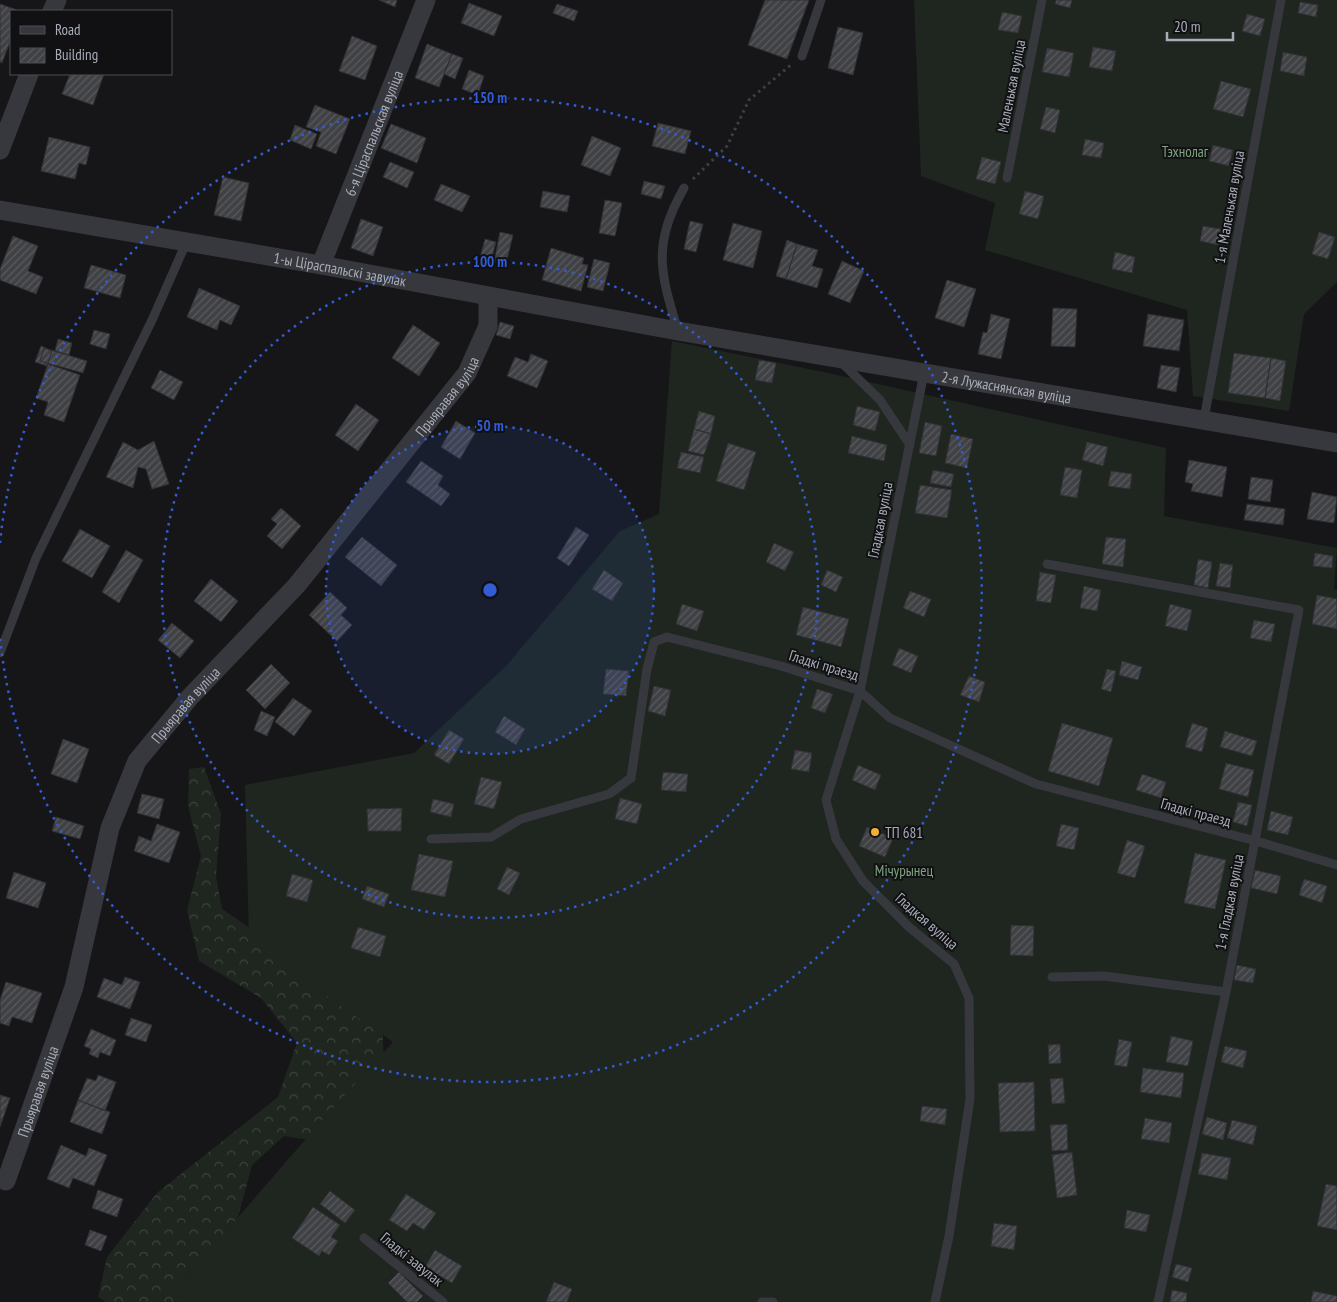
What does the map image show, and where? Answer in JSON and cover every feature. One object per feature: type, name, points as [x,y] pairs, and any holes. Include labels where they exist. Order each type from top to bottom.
[{"type":"street","name":"6-я Ціраспальская вуліца","points":[[321,265],[426,0]]},
{"type":"street","points":[[0,150],[29,75]]},
{"type":"street","name":"1-ы Ціраспальскі завулак","points":[[0,210],[321,265],[488,298],[678,331]]},
{"type":"street","name":"Прыяравая вуліца","points":[[6,1181],[74,988],[110,828],[136,761],[190,697],[297,585],[467,374],[488,326],[488,298]]},
{"type":"street","name":"2-я Лужаснянская вуліца","points":[[678,331],[1337,443]]},
{"type":"lane","points":[[802,56],[821,0]]},
{"type":"lane","name":"Маленькая вуліца","points":[[1007,178],[1042,0]]},
{"type":"lane","name":"1-я Маленькая вуліца","points":[[1204,419],[1282,0]]},
{"type":"lane","points":[[678,331],[663,283],[662,251],[669,214],[684,188]]},
{"type":"lane","points":[[0,653],[36,558],[153,318],[186,243]]},
{"type":"lane","points":[[838,358],[880,400],[910,445]]},
{"type":"lane","name":"Гладкая вуліца","points":[[924,373],[860,691],[826,800],[836,839],[863,881],[909,927],[954,964],[969,998],[970,1099],[949,1236],[935,1302]]},
{"type":"lane","name":"1-я Гладкая вуліца","points":[[1048,564],[1299,610],[1226,992],[1158,1302]]},
{"type":"lane","name":"Гладкі праезд","points":[[431,839],[491,837],[521,819],[609,794],[632,778],[647,669],[654,642],[667,637],[781,666],[860,691],[890,718],[1036,784],[1256,841],[1337,866]]},
{"type":"lane","points":[[1052,977],[1104,976],[1226,992]]},
{"type":"lane","name":"Гладкі завулак","points":[[364,1238],[443,1302]]},
{"type":"lane","points":[[762,1302],[773,1302]]},
{"type":"path","points":[[684,188],[727,146],[749,100],[779,73],[802,56]]},
{"type":"green space","name":"Тэхнолаг","points":[[914,0],[1337,0],[1337,282],[1304,314],[1289,411],[1193,396],[1187,310],[985,250],[995,203],[921,176]]},
{"type":"green space","name":"Мічурынец","points":[[672,341],[828,373],[1166,448],[1164,516],[1337,548],[1334,589],[1337,590],[1337,1302],[188,1302],[175,1290],[323,1119],[393,1042],[249,942],[245,785],[414,753],[507,665],[620,531],[659,514]]},
{"type":"green space","points":[[204,767],[221,814],[216,876],[222,909],[382,1017],[384,1066],[323,1142],[284,1136],[252,1165],[235,1228],[209,1302],[106,1302],[98,1297],[107,1257],[157,1193],[278,1097],[297,1043],[261,998],[199,961],[187,910],[201,856],[188,806],[189,769]]},
{"type":"building","points":[[379,0],[397,0],[395,7]]},
{"type":"building","points":[[765,0],[809,0],[787,59],[748,45]]},
{"type":"building","points":[[1056,0],[1072,0],[1070,8],[1055,4]]},
{"type":"building","points":[[1300,2],[1318,5],[1316,17],[1298,13]]},
{"type":"building","points":[[469,3],[502,16],[494,36],[461,23]]},
{"type":"building","points":[[0,4],[17,10],[10,10],[10,42],[2,63],[0,62]]},
{"type":"building","points":[[557,4],[578,11],[574,21],[553,13]]},
{"type":"building","points":[[1002,12],[1022,16],[1018,33],[998,30]]},
{"type":"building","points":[[1247,14],[1265,19],[1260,36],[1242,31]]},
{"type":"building","points":[[838,27],[863,33],[853,75],[828,68]]},
{"type":"building","points":[[352,36],[377,46],[365,80],[339,71]]},
{"type":"building","points":[[427,44],[452,54],[439,87],[415,78]]},
{"type":"building","points":[[1093,47],[1116,51],[1112,71],[1089,67]]},
{"type":"building","points":[[1047,48],[1074,53],[1069,77],[1042,72]]},
{"type":"building","points":[[1283,52],[1307,57],[1304,76],[1280,71]]},
{"type":"building","points":[[452,54],[463,58],[455,79],[444,74]]},
{"type":"building","points":[[469,70],[484,76],[478,95],[462,89]]},
{"type":"building","points":[[70,75],[104,75],[93,105],[62,94]]},
{"type":"building","points":[[1221,81],[1251,89],[1243,117],[1213,109]]},
{"type":"building","points":[[315,105],[350,119],[336,154],[316,146],[321,132],[306,127]]},
{"type":"building","points":[[1046,107],[1060,110],[1055,133],[1040,129]]},
{"type":"building","points":[[658,123],[691,131],[685,154],[652,146]]},
{"type":"building","points":[[391,124],[426,138],[417,163],[381,148]]},
{"type":"building","points":[[295,125],[317,134],[311,149],[290,140]]},
{"type":"building","points":[[592,136],[621,148],[610,176],[581,165]]},
{"type":"building","points":[[49,137],[90,147],[86,165],[79,163],[75,179],[41,171]]},
{"type":"building","points":[[1085,139],[1104,143],[1101,158],[1082,155]]},
{"type":"building","points":[[1213,145],[1233,150],[1229,166],[1209,161]]},
{"type":"building","points":[[982,157],[1001,162],[995,184],[976,179]]},
{"type":"building","points":[[390,162],[414,172],[407,188],[383,177]]},
{"type":"building","points":[[223,177],[249,183],[241,221],[214,215]]},
{"type":"building","points":[[644,181],[665,186],[661,199],[641,194]]},
{"type":"building","points":[[441,184],[470,196],[462,212],[434,200]]},
{"type":"building","points":[[543,191],[570,196],[567,212],[540,207]]},
{"type":"building","points":[[1025,191],[1044,196],[1038,219],[1019,214]]},
{"type":"building","points":[[605,200],[622,203],[615,236],[599,233]]},
{"type":"building","points":[[361,219],[383,227],[373,256],[351,248]]},
{"type":"building","points":[[690,221],[703,224],[696,252],[684,249]]},
{"type":"building","points":[[733,223],[762,231],[753,268],[723,260]]},
{"type":"building","points":[[1203,226],[1221,229],[1218,245],[1200,241]]},
{"type":"building","points":[[500,232],[513,235],[506,264],[494,262]]},
{"type":"building","points":[[1319,232],[1335,237],[1328,259],[1312,254]]},
{"type":"building","points":[[13,236],[38,246],[28,271],[43,277],[36,294],[0,280],[0,269]]},
{"type":"building","points":[[485,239],[496,242],[491,261],[480,258]]},
{"type":"building","points":[[787,240],[797,244],[786,279],[776,276]]},
{"type":"building","points":[[797,244],[818,250],[812,266],[823,269],[817,288],[786,279]]},
{"type":"building","points":[[551,248],[584,258],[582,264],[588,265],[581,291],[542,280]]},
{"type":"building","points":[[1115,252],[1135,257],[1132,273],[1112,269]]},
{"type":"building","points":[[594,259],[610,263],[603,291],[587,287]]},
{"type":"building","points":[[842,261],[864,271],[850,303],[828,294]]},
{"type":"building","points":[[91,265],[126,275],[120,298],[84,288]]},
{"type":"building","points":[[947,280],[976,289],[964,327],[935,318]]},
{"type":"building","points":[[199,288],[240,306],[231,325],[220,320],[217,330],[187,317]]},
{"type":"building","points":[[1053,308],[1077,309],[1075,347],[1051,346]]},
{"type":"building","points":[[991,314],[1010,319],[1001,359],[978,354],[983,332],[987,333]]},
{"type":"building","points":[[1148,314],[1184,320],[1179,351],[1143,346]]},
{"type":"building","points":[[500,322],[514,326],[510,339],[496,335]]},
{"type":"building","points":[[413,325],[440,343],[419,376],[392,358]]},
{"type":"building","points":[[94,330],[110,334],[106,349],[90,344]]},
{"type":"building","points":[[58,339],[72,343],[69,355],[55,351]]},
{"type":"building","points":[[41,346],[52,351],[47,366],[35,362]]},
{"type":"building","points":[[44,348],[87,361],[83,373],[40,361]]},
{"type":"building","points":[[1234,353],[1271,358],[1265,398],[1228,393]]},
{"type":"building","points":[[531,354],[548,361],[537,388],[507,376],[515,357],[528,362]]},
{"type":"building","points":[[1271,358],[1286,361],[1280,401],[1265,398]]},
{"type":"building","points":[[759,360],[776,363],[772,383],[755,380]]},
{"type":"building","points":[[48,364],[80,375],[64,422],[44,415],[48,402],[36,398]]},
{"type":"building","points":[[1161,365],[1180,368],[1176,392],[1157,388]]},
{"type":"building","points":[[160,370],[183,382],[174,400],[151,388]]},
{"type":"building","points":[[356,404],[379,420],[358,451],[335,435]]},
{"type":"building","points":[[857,406],[880,412],[875,431],[853,425]]},
{"type":"building","points":[[699,411],[715,416],[711,434],[694,429]]},
{"type":"building","points":[[456,421],[475,433],[460,459],[441,447]]},
{"type":"building","points":[[925,422],[942,426],[936,456],[919,453]]},
{"type":"building","points":[[694,429],[711,434],[704,455],[688,451]]},
{"type":"building","points":[[951,434],[973,439],[967,468],[945,463]]},
{"type":"building","points":[[852,436],[887,445],[884,461],[848,453]]},
{"type":"building","points":[[154,441],[169,484],[152,489],[146,469],[138,467],[133,488],[106,477],[123,442],[138,450]]},
{"type":"building","points":[[1087,442],[1108,447],[1103,466],[1082,460]]},
{"type":"building","points":[[728,443],[756,452],[744,490],[716,481]]},
{"type":"building","points":[[681,452],[704,457],[700,473],[677,468]]},
{"type":"building","points":[[1189,460],[1227,467],[1222,497],[1191,491],[1193,484],[1185,482]]},
{"type":"building","points":[[421,461],[443,476],[438,485],[450,494],[441,506],[406,482]]},
{"type":"building","points":[[1065,467],[1082,470],[1077,498],[1060,495]]},
{"type":"building","points":[[933,470],[954,474],[951,487],[930,483]]},
{"type":"building","points":[[1111,471],[1132,474],[1130,489],[1108,486]]},
{"type":"building","points":[[1251,477],[1273,480],[1270,502],[1248,499]]},
{"type":"building","points":[[920,485],[952,490],[947,518],[915,513]]},
{"type":"building","points":[[1312,492],[1337,497],[1334,523],[1307,519]]},
{"type":"building","points":[[1247,504],[1285,509],[1283,525],[1244,520]]},
{"type":"building","points":[[281,508],[301,526],[282,549],[267,536],[277,524],[271,519]]},
{"type":"building","points":[[576,527],[589,535],[569,566],[557,558]]},
{"type":"building","points":[[80,529],[110,546],[92,578],[62,561]]},
{"type":"building","points":[[362,537],[397,565],[381,586],[345,557]]},
{"type":"building","points":[[1106,537],[1126,539],[1123,567],[1102,564]]},
{"type":"building","points":[[774,543],[794,552],[785,571],[766,562]]},
{"type":"building","points":[[126,550],[143,560],[119,603],[102,592]]},
{"type":"building","points":[[1315,553],[1333,556],[1332,568],[1313,566]]},
{"type":"building","points":[[1198,559],[1212,562],[1208,588],[1194,585]]},
{"type":"building","points":[[1220,563],[1233,565],[1230,588],[1216,586]]},
{"type":"building","points":[[604,570],[623,583],[612,601],[592,589]]},
{"type":"building","points":[[827,570],[843,577],[836,592],[821,585]]},
{"type":"building","points":[[1040,572],[1056,575],[1051,603],[1036,601]]},
{"type":"building","points":[[211,579],[238,601],[221,622],[194,601]]},
{"type":"building","points":[[1084,586],[1101,590],[1097,611],[1080,608]]},
{"type":"building","points":[[910,591],[931,599],[924,617],[903,608]]},
{"type":"building","points":[[330,592],[347,608],[341,615],[352,625],[337,641],[309,615]]},
{"type":"building","points":[[1317,595],[1337,599],[1337,629],[1312,624]]},
{"type":"building","points":[[682,604],[704,611],[697,631],[676,624]]},
{"type":"building","points":[[1170,604],[1192,610],[1187,631],[1165,626]]},
{"type":"building","points":[[803,607],[849,619],[841,647],[796,635]]},
{"type":"building","points":[[1254,620],[1275,624],[1271,642],[1250,638]]},
{"type":"building","points":[[172,623],[194,641],[180,658],[158,640]]},
{"type":"building","points":[[899,648],[918,656],[911,673],[892,665]]},
{"type":"building","points":[[1122,661],[1142,667],[1138,680],[1119,675]]},
{"type":"building","points":[[271,664],[290,683],[265,709],[246,690]]},
{"type":"building","points":[[606,669],[629,671],[626,696],[603,694]]},
{"type":"building","points":[[1107,669],[1116,671],[1111,692],[1101,689]]},
{"type":"building","points":[[969,676],[985,682],[979,702],[960,695]]},
{"type":"building","points":[[654,686],[671,690],[665,716],[648,711]]},
{"type":"building","points":[[817,689],[833,694],[825,713],[811,708]]},
{"type":"building","points":[[293,698],[312,711],[294,736],[275,722]]},
{"type":"building","points":[[261,711],[275,717],[267,736],[254,730]]},
{"type":"building","points":[[504,716],[525,729],[516,745],[495,732]]},
{"type":"building","points":[[1062,723],[1113,738],[1099,786],[1048,771]]},
{"type":"building","points":[[1192,723],[1208,728],[1202,752],[1185,747]]},
{"type":"building","points":[[449,730],[464,739],[449,764],[434,755]]},
{"type":"building","points":[[1225,731],[1257,741],[1252,756],[1220,747]]},
{"type":"building","points":[[63,739],[89,749],[77,783],[51,774]]},
{"type":"building","points":[[795,750],[812,753],[809,772],[791,769]]},
{"type":"building","points":[[1226,763],[1254,770],[1248,797],[1219,789]]},
{"type":"building","points":[[858,765],[881,775],[875,790],[852,780]]},
{"type":"building","points":[[663,772],[688,774],[686,792],[661,790]]},
{"type":"building","points":[[1142,774],[1166,782],[1161,798],[1136,790]]},
{"type":"building","points":[[481,777],[502,782],[494,809],[474,804]]},
{"type":"building","points":[[142,794],[164,799],[159,819],[137,813]]},
{"type":"building","points":[[620,798],[642,804],[637,824],[615,819]]},
{"type":"building","points":[[433,799],[454,804],[451,817],[430,812]]},
{"type":"building","points":[[1238,802],[1252,805],[1247,826],[1233,822]]},
{"type":"building","points":[[402,808],[401,831],[368,831],[367,809]]},
{"type":"building","points":[[1271,811],[1293,817],[1288,835],[1267,830]]},
{"type":"building","points":[[56,817],[84,826],[80,839],[52,831]]},
{"type":"building","points":[[157,824],[180,832],[169,863],[134,851],[139,836],[151,841]]},
{"type":"building","points":[[1061,824],[1079,828],[1074,850],[1056,846]]},
{"type":"building","points":[[867,827],[893,838],[885,857],[859,846]]},
{"type":"building","points":[[1127,840],[1145,846],[1135,878],[1117,873]]},
{"type":"building","points":[[1195,853],[1226,860],[1215,909],[1184,903]]},
{"type":"building","points":[[419,854],[453,861],[445,897],[411,890]]},
{"type":"building","points":[[507,867],[520,873],[509,895],[497,889]]},
{"type":"building","points":[[1255,870],[1281,876],[1277,894],[1251,888]]},
{"type":"building","points":[[14,872],[46,883],[38,908],[6,898]]},
{"type":"building","points":[[292,874],[313,880],[307,902],[286,896]]},
{"type":"building","points":[[1304,879],[1327,886],[1322,903],[1299,895]]},
{"type":"building","points":[[367,886],[389,894],[384,907],[362,899]]},
{"type":"building","points":[[1011,925],[1034,926],[1033,956],[1010,955]]},
{"type":"building","points":[[358,927],[386,936],[380,957],[351,948]]},
{"type":"building","points":[[1237,965],[1256,969],[1253,983],[1234,980]]},
{"type":"building","points":[[125,977],[140,982],[130,1009],[97,997],[104,978],[122,985]]},
{"type":"building","points":[[6,982],[42,993],[32,1023],[12,1017],[9,1026],[0,1023],[0,1000]]},
{"type":"building","points":[[131,1018],[152,1025],[146,1042],[125,1035]]},
{"type":"building","points":[[91,1029],[116,1040],[110,1056],[100,1052],[98,1058],[89,1054],[91,1049],[84,1046]]},
{"type":"building","points":[[1171,1036],[1193,1041],[1188,1066],[1166,1062]]},
{"type":"building","points":[[1119,1039],[1132,1042],[1127,1067],[1114,1065]]},
{"type":"building","points":[[1060,1044],[1061,1063],[1049,1064],[1048,1045]]},
{"type":"building","points":[[1225,1046],[1247,1051],[1243,1068],[1221,1062]]},
{"type":"building","points":[[1143,1068],[1184,1073],[1181,1098],[1140,1092]]},
{"type":"building","points":[[98,1075],[116,1082],[105,1111],[78,1100],[87,1078],[96,1081]]},
{"type":"building","points":[[1063,1078],[1065,1103],[1052,1104],[1050,1079]]},
{"type":"building","points":[[1034,1082],[1035,1131],[1000,1132],[998,1083]]},
{"type":"building","points":[[0,1095],[10,1098],[0,1127]]},
{"type":"building","points":[[78,1100],[110,1112],[102,1134],[70,1122]]},
{"type":"building","points":[[922,1106],[947,1109],[945,1125],[920,1121]]},
{"type":"building","points":[[1207,1117],[1227,1123],[1223,1140],[1202,1134]]},
{"type":"building","points":[[1145,1118],[1172,1123],[1169,1143],[1141,1139]]},
{"type":"building","points":[[1232,1120],[1257,1126],[1253,1145],[1227,1138]]},
{"type":"building","points":[[1067,1124],[1068,1150],[1052,1151],[1050,1125]]},
{"type":"building","points":[[61,1145],[86,1156],[89,1148],[107,1155],[94,1186],[73,1178],[69,1188],[47,1179]]},
{"type":"building","points":[[1072,1152],[1077,1195],[1057,1198],[1052,1155]]},
{"type":"building","points":[[1202,1153],[1231,1158],[1227,1180],[1198,1174]]},
{"type":"building","points":[[1326,1184],[1337,1186],[1337,1230],[1317,1226]]},
{"type":"building","points":[[98,1190],[123,1199],[117,1217],[92,1208]]},
{"type":"building","points":[[330,1191],[355,1210],[345,1223],[320,1204]]},
{"type":"building","points":[[406,1194],[436,1213],[424,1230],[413,1223],[407,1231],[389,1220]]},
{"type":"building","points":[[313,1207],[340,1225],[331,1237],[338,1241],[329,1255],[322,1251],[319,1256],[292,1238]]},
{"type":"building","points":[[1127,1210],[1150,1215],[1146,1232],[1124,1228]]},
{"type":"building","points":[[994,1223],[1017,1226],[1014,1250],[991,1246]]},
{"type":"building","points":[[90,1230],[107,1236],[101,1251],[85,1245]]},
{"type":"building","points":[[435,1250],[462,1266],[452,1283],[425,1267]]},
{"type":"building","points":[[1176,1264],[1192,1268],[1188,1282],[1172,1277]]},
{"type":"building","points":[[399,1272],[423,1296],[417,1302],[407,1302],[388,1283]]},
{"type":"building","points":[[554,1282],[572,1289],[567,1302],[546,1302]]},
{"type":"building","points":[[1172,1290],[1187,1293],[1186,1302],[1170,1302]]},
{"type":"building","points":[[1313,1291],[1337,1296],[1337,1302],[1311,1302]]},
{"type":"place","name":"ТП 681","points":[[875,832]]}]
